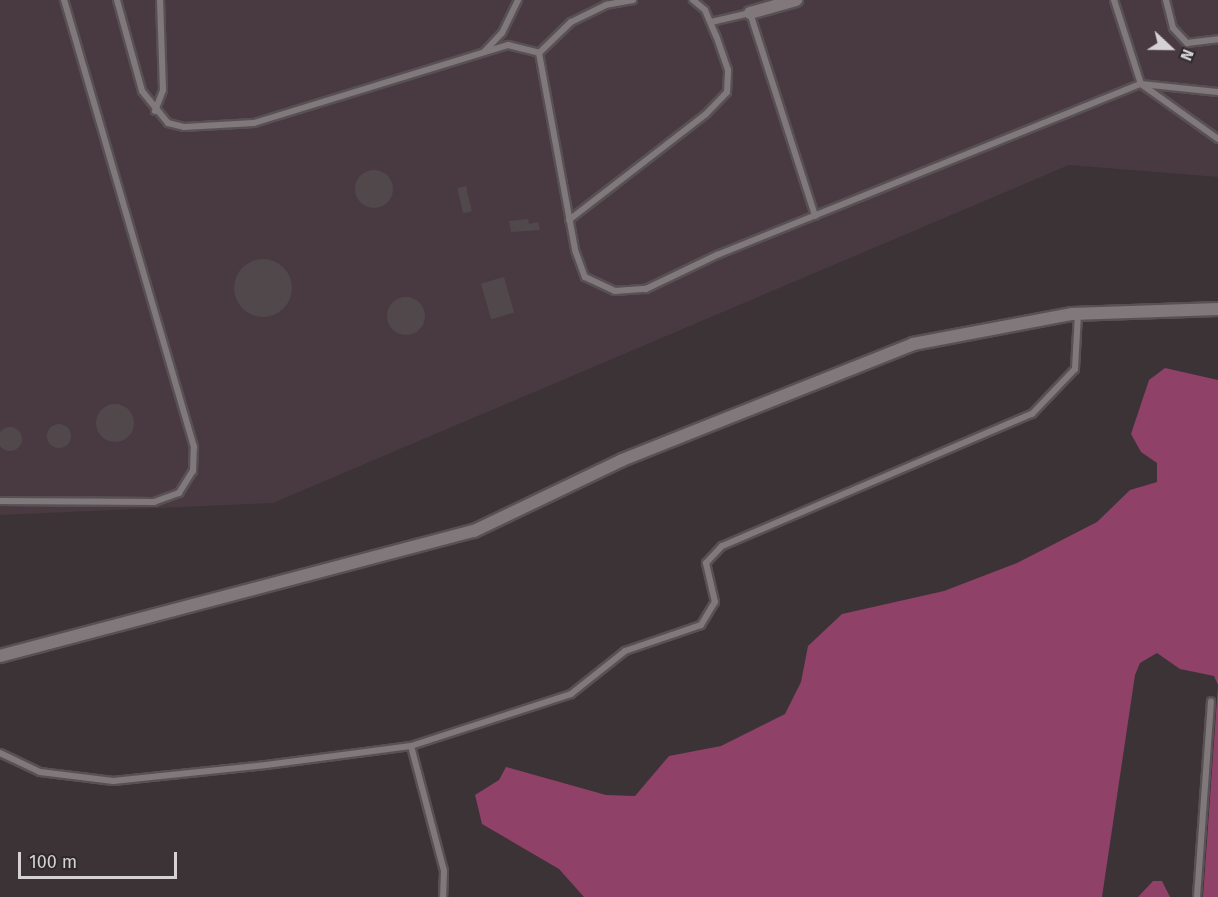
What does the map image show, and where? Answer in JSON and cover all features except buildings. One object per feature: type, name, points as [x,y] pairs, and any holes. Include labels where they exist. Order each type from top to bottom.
[{"type":"street","points":[[750,13],[796,0]]},
{"type":"street","points":[[0,656],[474,531],[607,466],[883,353],[973,328],[1078,313],[1218,309]]},
{"type":"lane","points":[[0,501],[154,502],[179,493],[193,471],[194,447],[64,0]]},
{"type":"lane","points":[[117,0],[142,91],[155,111],[184,128],[235,127],[483,53],[520,45],[539,53]]},
{"type":"lane","points":[[155,111],[163,90],[160,0]]},
{"type":"lane","points":[[539,53],[571,22],[606,5],[633,0]]},
{"type":"lane","points":[[693,0],[705,10]]},
{"type":"lane","points":[[569,220],[706,114],[727,92],[728,70],[705,10],[704,0]]},
{"type":"lane","points":[[1114,0],[1140,84],[1218,139]]},
{"type":"lane","points":[[1166,0],[1173,28],[1187,43],[1218,39]]},
{"type":"lane","points":[[483,53],[502,33],[517,1]]},
{"type":"lane","points":[[711,22],[750,13],[815,216]]},
{"type":"lane","points":[[539,53],[542,94],[569,220],[585,277],[615,291],[646,289],[815,216],[1140,84],[1218,92]]},
{"type":"lane","points":[[0,753],[40,772],[113,781],[411,746],[571,694],[625,651],[701,625],[715,602],[706,563],[722,546],[1019,423],[1069,380],[1077,357],[1078,313]]},
{"type":"lane","points":[[1197,897],[1211,701]]},
{"type":"lane","points":[[411,746],[444,871],[444,897]]},
{"type":"shaded area","points":[[0,0],[1218,0],[1218,177],[1069,165],[273,503],[0,515]]},
{"type":"shaded area","points":[[1165,368],[1218,380],[1218,685],[1214,676],[1180,669],[1157,653],[1140,663],[1135,675],[1102,897],[584,897],[559,869],[482,824],[475,795],[499,780],[506,767],[606,795],[635,796],[669,756],[721,746],[785,714],[801,682],[808,646],[842,614],[944,591],[1017,563],[1097,522],[1130,490],[1157,482],[1157,463],[1141,452],[1131,434],[1149,380]]},
{"type":"shaded area","points":[[1218,685],[1218,897],[1203,897]]},
{"type":"shaded area","points":[[1153,881],[1162,881],[1170,897],[1138,897]]}]
